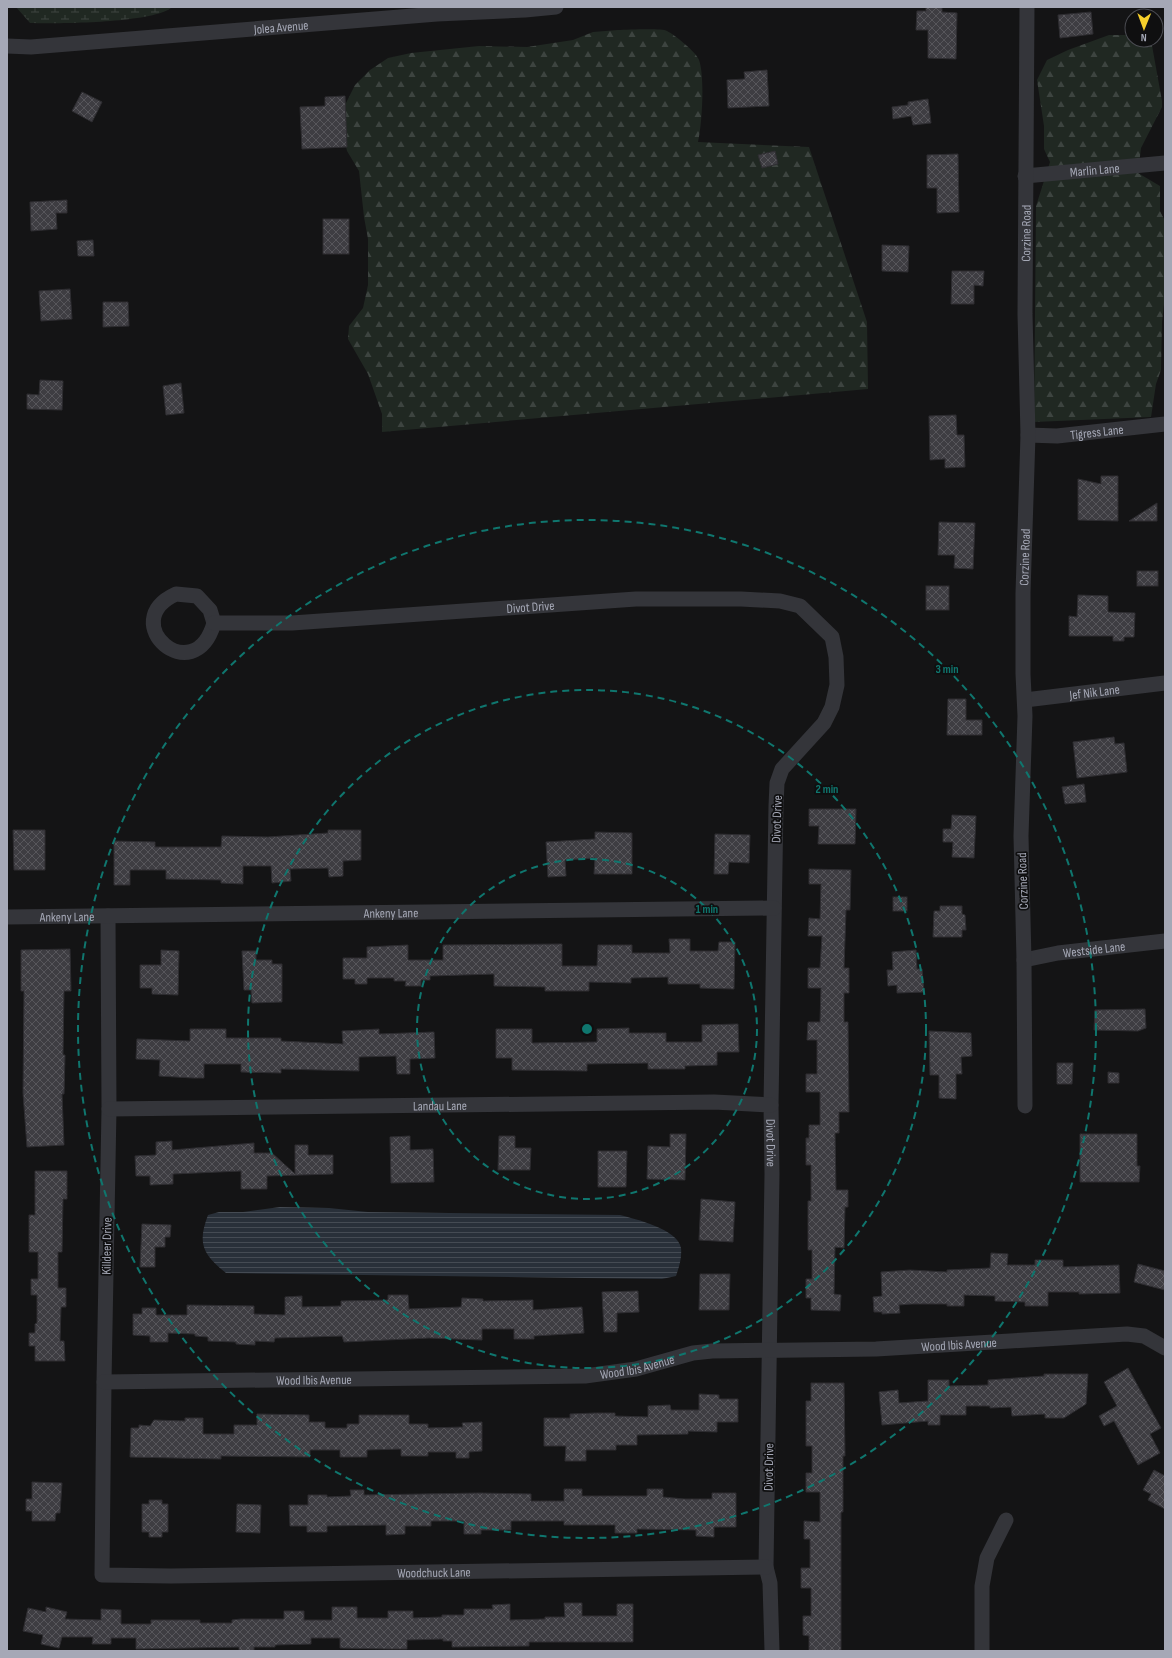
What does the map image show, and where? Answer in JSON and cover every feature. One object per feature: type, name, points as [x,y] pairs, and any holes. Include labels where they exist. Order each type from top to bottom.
[{"type":"street","name":"Jolea Avenue","points":[[7,46],[31,47],[399,17],[556,7]]},
{"type":"street","name":"Corzine Road","points":[[1025,1106],[1021,836],[1025,700],[1023,601],[1028,435],[1025,176],[1026,7]]},
{"type":"street","name":"Marlin Lane","points":[[1025,176],[1165,162]]},
{"type":"street","name":"Tigress Lane","points":[[1028,435],[1057,436],[1165,424]]},
{"type":"street","name":"Divot Drive","points":[[214,623],[292,623],[636,599],[741,599],[780,601],[800,606],[832,637],[836,657],[837,685],[832,707],[824,723],[782,769],[777,783],[771,1105],[772,1174],[766,1567],[770,1583],[772,1651]]},
{"type":"street","name":"Jef Nik Lane","points":[[1025,700],[1165,683]]},
{"type":"street","name":"Ankeny Lane","points":[[7,917],[774,908]]},
{"type":"street","name":"Killdeer Drive","points":[[102,1575],[109,1109],[108,916]]},
{"type":"street","name":"Westside Lane","points":[[1024,960],[1058,953],[1165,941]]},
{"type":"street","name":"Landau Lane","points":[[109,1109],[714,1102],[771,1105]]},
{"type":"street","name":"Wood Ibis Avenue","points":[[104,1382],[585,1376],[636,1370],[693,1353],[712,1351],[876,1349],[1127,1334],[1144,1336],[1165,1348]]},
{"type":"street","points":[[982,1651],[982,1586],[987,1558],[1006,1520]]},
{"type":"street","name":"Woodchuck Lane","points":[[102,1575],[171,1576],[766,1567]]},
{"type":"green space","points":[[16,7],[172,7],[162,12],[147,16],[127,19],[82,23],[30,23]]},
{"type":"green space","points":[[651,29],[667,31],[685,44],[697,57],[701,68],[702,77],[702,113],[698,142],[809,147],[867,322],[868,389],[382,432],[382,414],[368,374],[348,339],[349,326],[363,308],[368,285],[368,239],[359,171],[347,151],[342,128],[345,105],[355,85],[370,70],[388,58],[411,53],[479,46],[527,47],[573,40],[593,32]]},
{"type":"green space","points":[[1109,35],[1124,35],[1124,48],[1152,48],[1162,107],[1141,148],[1138,173],[1160,186],[1160,211],[1165,221],[1165,295],[1162,322],[1161,370],[1156,384],[1151,417],[1034,422],[1036,206],[1050,162],[1044,149],[1044,126],[1037,80],[1047,60],[1068,50]]},
{"type":"shaded area","points":[[280,1207],[329,1208],[368,1212],[620,1215],[655,1226],[672,1235],[678,1241],[681,1248],[681,1259],[676,1276],[662,1279],[226,1273],[207,1254],[204,1248],[203,1234],[208,1215],[219,1212],[243,1212]]},
{"type":"building","points":[[926,7],[942,7],[942,12],[957,13],[956,59],[928,58],[928,30],[916,30],[917,11],[926,11]]},
{"type":"building","points":[[1091,12],[1093,34],[1060,38],[1058,15]]},
{"type":"building","points":[[767,70],[769,106],[728,108],[727,80],[745,79],[744,72]]},
{"type":"building","points":[[82,92],[102,102],[92,122],[72,111]]},
{"type":"building","points":[[345,96],[347,147],[302,149],[300,107],[325,106],[325,97]]},
{"type":"building","points":[[928,99],[931,123],[913,125],[911,116],[893,119],[892,107],[908,105],[908,102]]},
{"type":"building","points":[[775,151],[778,164],[762,168],[758,155]]},
{"type":"building","points":[[958,154],[959,212],[937,213],[937,188],[927,188],[927,155]]},
{"type":"building","points":[[67,200],[67,213],[56,213],[57,229],[31,231],[30,202]]},
{"type":"building","points":[[323,219],[349,219],[349,254],[323,254]]},
{"type":"building","points":[[93,240],[94,256],[78,256],[77,241]]},
{"type":"building","points":[[882,245],[909,246],[908,272],[882,271]]},
{"type":"building","points":[[952,271],[984,271],[983,286],[974,285],[974,304],[951,304]]},
{"type":"building","points":[[70,289],[72,319],[41,321],[39,291]]},
{"type":"building","points":[[103,302],[128,302],[129,326],[103,327]]},
{"type":"building","points":[[40,380],[63,381],[62,410],[27,409],[27,394],[39,395]]},
{"type":"building","points":[[181,383],[184,413],[166,415],[163,386]]},
{"type":"building","points":[[956,415],[957,435],[964,435],[965,467],[945,468],[945,459],[930,460],[929,416]]},
{"type":"building","points":[[1101,476],[1118,476],[1118,521],[1078,520],[1078,479],[1101,484]]},
{"type":"building","points":[[1157,503],[1157,521],[1129,521]]},
{"type":"building","points":[[939,522],[975,523],[973,569],[954,568],[955,555],[938,555]]},
{"type":"building","points":[[1137,571],[1158,571],[1158,586],[1137,586]]},
{"type":"building","points":[[926,586],[949,586],[949,610],[926,610]]},
{"type":"building","points":[[1078,595],[1108,596],[1108,612],[1135,613],[1134,637],[1124,637],[1124,641],[1113,641],[1113,636],[1069,636],[1069,616],[1077,617]]},
{"type":"building","points":[[948,699],[966,699],[966,720],[982,720],[982,735],[947,735]]},
{"type":"building","points":[[1114,737],[1115,744],[1124,743],[1127,772],[1077,778],[1073,742]]},
{"type":"building","points":[[1084,784],[1086,802],[1065,804],[1062,787]]},
{"type":"building","points":[[809,809],[856,809],[855,844],[818,844],[819,826],[809,826]]},
{"type":"building","points":[[952,815],[976,816],[974,858],[952,857],[953,842],[943,842],[943,829],[951,829]]},
{"type":"building","points":[[13,830],[45,830],[45,870],[14,870]]},
{"type":"building","points":[[328,830],[361,830],[361,860],[343,861],[343,876],[329,877],[328,868],[290,869],[291,881],[272,883],[271,866],[243,866],[243,884],[221,883],[221,880],[166,879],[166,870],[130,870],[130,885],[114,885],[114,841],[155,842],[155,847],[221,847],[222,836],[268,837],[328,833]]},
{"type":"building","points":[[595,832],[632,833],[632,874],[594,874],[595,858],[565,860],[566,876],[548,877],[546,842],[595,839]]},
{"type":"building","points":[[715,834],[750,835],[749,863],[729,862],[728,874],[714,874]]},
{"type":"building","points":[[809,869],[851,870],[850,910],[846,910],[844,968],[849,968],[849,993],[844,993],[844,1022],[848,1022],[849,1112],[839,1112],[839,1133],[835,1133],[836,1190],[848,1190],[848,1207],[845,1207],[844,1248],[835,1247],[834,1294],[841,1295],[840,1311],[811,1310],[811,1298],[806,1298],[806,1279],[812,1279],[812,1250],[808,1250],[808,1201],[811,1201],[811,1165],[806,1165],[806,1138],[809,1138],[809,1125],[820,1125],[820,1092],[806,1092],[806,1074],[817,1074],[817,1040],[807,1040],[808,1022],[820,1022],[821,988],[808,988],[808,968],[820,968],[822,936],[808,936],[809,918],[820,919],[821,884],[809,884]]},
{"type":"building","points":[[893,897],[907,897],[907,911],[893,911]]},
{"type":"building","points":[[940,906],[962,906],[962,914],[965,915],[966,930],[962,930],[962,937],[933,937],[934,911],[940,911]]},
{"type":"building","points":[[669,939],[690,939],[690,951],[718,951],[719,942],[735,942],[734,989],[700,988],[700,984],[668,984],[668,977],[631,978],[631,983],[589,982],[589,991],[545,991],[545,987],[494,986],[494,974],[430,976],[430,980],[421,980],[421,986],[405,986],[406,981],[394,981],[394,978],[367,978],[367,984],[355,984],[355,979],[343,979],[343,958],[367,958],[367,947],[408,945],[408,960],[443,960],[443,945],[562,944],[562,966],[597,966],[598,945],[632,945],[632,953],[670,953]]},
{"type":"building","points":[[70,949],[71,991],[64,991],[63,1055],[65,1055],[64,1094],[62,1094],[64,1145],[27,1147],[23,1093],[24,991],[21,991],[21,950]]},
{"type":"building","points":[[161,950],[179,951],[178,995],[152,994],[152,988],[140,988],[140,965],[161,965]]},
{"type":"building","points":[[916,950],[917,969],[922,969],[924,992],[897,993],[897,985],[888,986],[887,970],[893,970],[892,952]]},
{"type":"building","points":[[242,951],[256,951],[256,960],[272,960],[272,964],[282,964],[282,1002],[252,1003],[251,990],[244,990]]},
{"type":"building","points":[[1145,1009],[1146,1028],[1138,1031],[1094,1030],[1095,1010]]},
{"type":"building","points":[[738,1024],[739,1052],[717,1052],[717,1065],[685,1066],[685,1069],[648,1069],[648,1063],[587,1064],[587,1071],[512,1070],[512,1058],[496,1058],[496,1029],[532,1029],[532,1043],[597,1042],[597,1029],[629,1028],[629,1033],[666,1033],[666,1042],[702,1042],[702,1025]]},
{"type":"building","points":[[190,1029],[226,1029],[226,1038],[281,1038],[281,1041],[343,1044],[342,1031],[379,1029],[379,1034],[434,1032],[435,1058],[410,1059],[410,1074],[397,1074],[396,1056],[359,1057],[359,1071],[281,1069],[281,1073],[241,1072],[241,1064],[204,1064],[204,1078],[159,1076],[160,1060],[136,1059],[137,1039],[190,1041]]},
{"type":"building","points":[[929,1031],[971,1033],[972,1056],[961,1057],[962,1074],[956,1074],[956,1099],[939,1098],[939,1075],[930,1075]]},
{"type":"building","points":[[1057,1063],[1073,1063],[1072,1084],[1057,1084]]},
{"type":"building","points":[[1108,1072],[1119,1073],[1119,1083],[1108,1083]]},
{"type":"building","points":[[670,1134],[686,1134],[685,1180],[647,1179],[648,1146],[670,1147]]},
{"type":"building","points":[[1080,1134],[1137,1134],[1137,1166],[1140,1166],[1139,1182],[1080,1182]]},
{"type":"building","points":[[410,1136],[410,1150],[433,1149],[434,1182],[391,1183],[390,1137]]},
{"type":"building","points":[[499,1136],[515,1136],[515,1148],[531,1148],[530,1170],[498,1170]]},
{"type":"building","points":[[172,1141],[172,1150],[254,1143],[254,1153],[272,1153],[295,1174],[295,1145],[308,1145],[308,1155],[333,1155],[333,1174],[267,1176],[267,1189],[241,1189],[241,1171],[173,1174],[173,1184],[150,1185],[150,1176],[136,1176],[135,1156],[156,1155],[156,1142]]},
{"type":"building","points":[[598,1151],[627,1151],[626,1187],[598,1187]]},
{"type":"building","points":[[35,1171],[67,1171],[67,1199],[63,1199],[62,1252],[58,1252],[58,1288],[66,1288],[66,1307],[61,1307],[60,1341],[64,1341],[65,1361],[35,1361],[35,1346],[29,1346],[29,1333],[35,1333],[35,1324],[37,1323],[37,1295],[31,1295],[31,1279],[38,1279],[38,1252],[29,1252],[29,1215],[35,1215]]},
{"type":"building","points":[[701,1199],[735,1202],[733,1242],[699,1240]]},
{"type":"building","points":[[142,1224],[171,1225],[170,1237],[165,1237],[165,1247],[155,1247],[155,1267],[140,1267]]},
{"type":"building","points":[[991,1253],[1008,1254],[1007,1265],[1035,1265],[1035,1260],[1063,1260],[1063,1267],[1119,1265],[1120,1293],[1079,1294],[1079,1292],[1048,1292],[1048,1306],[1025,1306],[1025,1302],[995,1301],[995,1296],[964,1295],[964,1306],[947,1306],[947,1304],[912,1304],[899,1305],[900,1313],[882,1314],[882,1312],[874,1312],[873,1297],[882,1296],[881,1272],[910,1270],[947,1272],[947,1270],[990,1268]]},
{"type":"building","points":[[1138,1264],[1165,1271],[1165,1290],[1134,1282]]},
{"type":"building","points":[[700,1274],[730,1274],[729,1310],[699,1310]]},
{"type":"building","points":[[638,1291],[639,1312],[617,1313],[617,1332],[604,1332],[602,1292]]},
{"type":"building","points":[[388,1295],[408,1295],[409,1309],[461,1307],[462,1298],[483,1299],[483,1301],[533,1300],[533,1310],[582,1307],[584,1333],[534,1336],[534,1339],[514,1339],[514,1329],[482,1329],[482,1340],[429,1338],[344,1342],[342,1336],[275,1338],[274,1342],[255,1341],[255,1345],[236,1344],[236,1342],[208,1341],[208,1337],[195,1336],[195,1334],[168,1333],[168,1342],[150,1342],[150,1336],[133,1335],[133,1314],[142,1314],[142,1308],[156,1308],[156,1315],[187,1315],[187,1305],[254,1306],[254,1314],[285,1315],[285,1297],[302,1296],[302,1307],[341,1306],[341,1301],[388,1300]]},
{"type":"building","points":[[1128,1368],[1161,1428],[1150,1434],[1160,1453],[1138,1465],[1114,1421],[1104,1426],[1099,1416],[1117,1406],[1104,1382]]},
{"type":"building","points":[[1044,1374],[1088,1374],[1086,1404],[1064,1418],[1045,1418],[1045,1414],[1012,1416],[1011,1407],[990,1408],[990,1406],[966,1406],[966,1415],[940,1415],[940,1425],[928,1425],[928,1421],[882,1425],[879,1392],[898,1390],[899,1403],[928,1401],[928,1380],[949,1380],[949,1386],[988,1385],[988,1380],[1044,1376]]},
{"type":"building","points":[[811,1383],[844,1383],[845,1456],[843,1456],[843,1512],[841,1512],[841,1651],[809,1651],[809,1636],[803,1635],[803,1616],[811,1616],[811,1588],[801,1588],[801,1568],[810,1568],[810,1539],[804,1539],[804,1521],[820,1522],[820,1492],[806,1492],[806,1473],[812,1473],[812,1446],[806,1446],[806,1401],[811,1401]]},
{"type":"building","points":[[699,1394],[719,1395],[719,1399],[738,1399],[738,1422],[717,1422],[717,1432],[688,1431],[688,1434],[637,1435],[637,1445],[616,1445],[616,1450],[586,1450],[586,1461],[565,1461],[566,1446],[544,1446],[544,1418],[570,1418],[570,1414],[596,1413],[615,1413],[615,1416],[648,1417],[648,1406],[670,1405],[671,1410],[699,1410]]},
{"type":"building","points":[[257,1414],[309,1415],[309,1422],[325,1422],[325,1428],[347,1428],[347,1424],[359,1424],[359,1415],[409,1415],[409,1424],[428,1424],[428,1428],[463,1427],[462,1423],[482,1422],[482,1451],[469,1452],[469,1458],[456,1458],[456,1452],[428,1452],[428,1456],[401,1456],[401,1449],[367,1450],[367,1457],[340,1457],[340,1450],[310,1450],[310,1457],[221,1456],[221,1459],[130,1457],[131,1428],[139,1428],[139,1425],[150,1426],[154,1420],[185,1421],[185,1418],[203,1418],[203,1434],[234,1434],[234,1425],[257,1425]]},
{"type":"building","points":[[1154,1470],[1165,1476],[1165,1509],[1148,1500],[1151,1494],[1143,1490]]},
{"type":"building","points":[[32,1482],[62,1483],[60,1513],[56,1513],[55,1521],[32,1521],[32,1511],[26,1511],[26,1499],[32,1499]]},
{"type":"building","points":[[564,1489],[582,1489],[582,1496],[647,1496],[647,1489],[663,1489],[663,1497],[684,1499],[712,1499],[712,1493],[736,1493],[736,1527],[714,1527],[714,1537],[696,1536],[696,1530],[637,1529],[637,1533],[615,1533],[615,1525],[564,1525],[564,1521],[511,1521],[511,1530],[481,1530],[481,1534],[464,1534],[464,1521],[431,1521],[431,1526],[405,1526],[405,1534],[386,1535],[386,1525],[327,1526],[327,1532],[307,1532],[307,1526],[290,1526],[289,1505],[308,1505],[308,1495],[327,1495],[327,1497],[351,1496],[350,1490],[364,1490],[364,1495],[480,1493],[531,1494],[531,1501],[564,1501]]},
{"type":"building","points":[[149,1500],[162,1500],[162,1504],[168,1504],[168,1532],[162,1532],[162,1537],[149,1537],[149,1532],[142,1532],[142,1504],[149,1504]]},
{"type":"building","points":[[237,1504],[261,1505],[260,1533],[236,1532]]},
{"type":"building","points":[[564,1603],[582,1603],[582,1616],[617,1616],[617,1604],[633,1604],[633,1642],[529,1642],[529,1646],[452,1647],[452,1641],[443,1641],[443,1639],[407,1640],[407,1649],[389,1649],[340,1648],[340,1638],[311,1638],[311,1644],[254,1647],[254,1651],[239,1651],[239,1647],[136,1649],[136,1638],[111,1638],[111,1644],[92,1644],[93,1637],[62,1637],[59,1648],[41,1644],[43,1635],[23,1631],[28,1608],[46,1612],[46,1607],[67,1612],[65,1619],[101,1620],[101,1609],[121,1610],[121,1624],[151,1624],[151,1620],[200,1620],[200,1623],[232,1623],[232,1620],[241,1619],[284,1619],[284,1611],[304,1611],[304,1620],[332,1620],[332,1607],[357,1607],[357,1618],[388,1618],[388,1611],[413,1611],[413,1618],[442,1617],[442,1615],[464,1615],[464,1609],[493,1609],[492,1605],[510,1604],[510,1620],[545,1619],[545,1617],[565,1617]]}]
